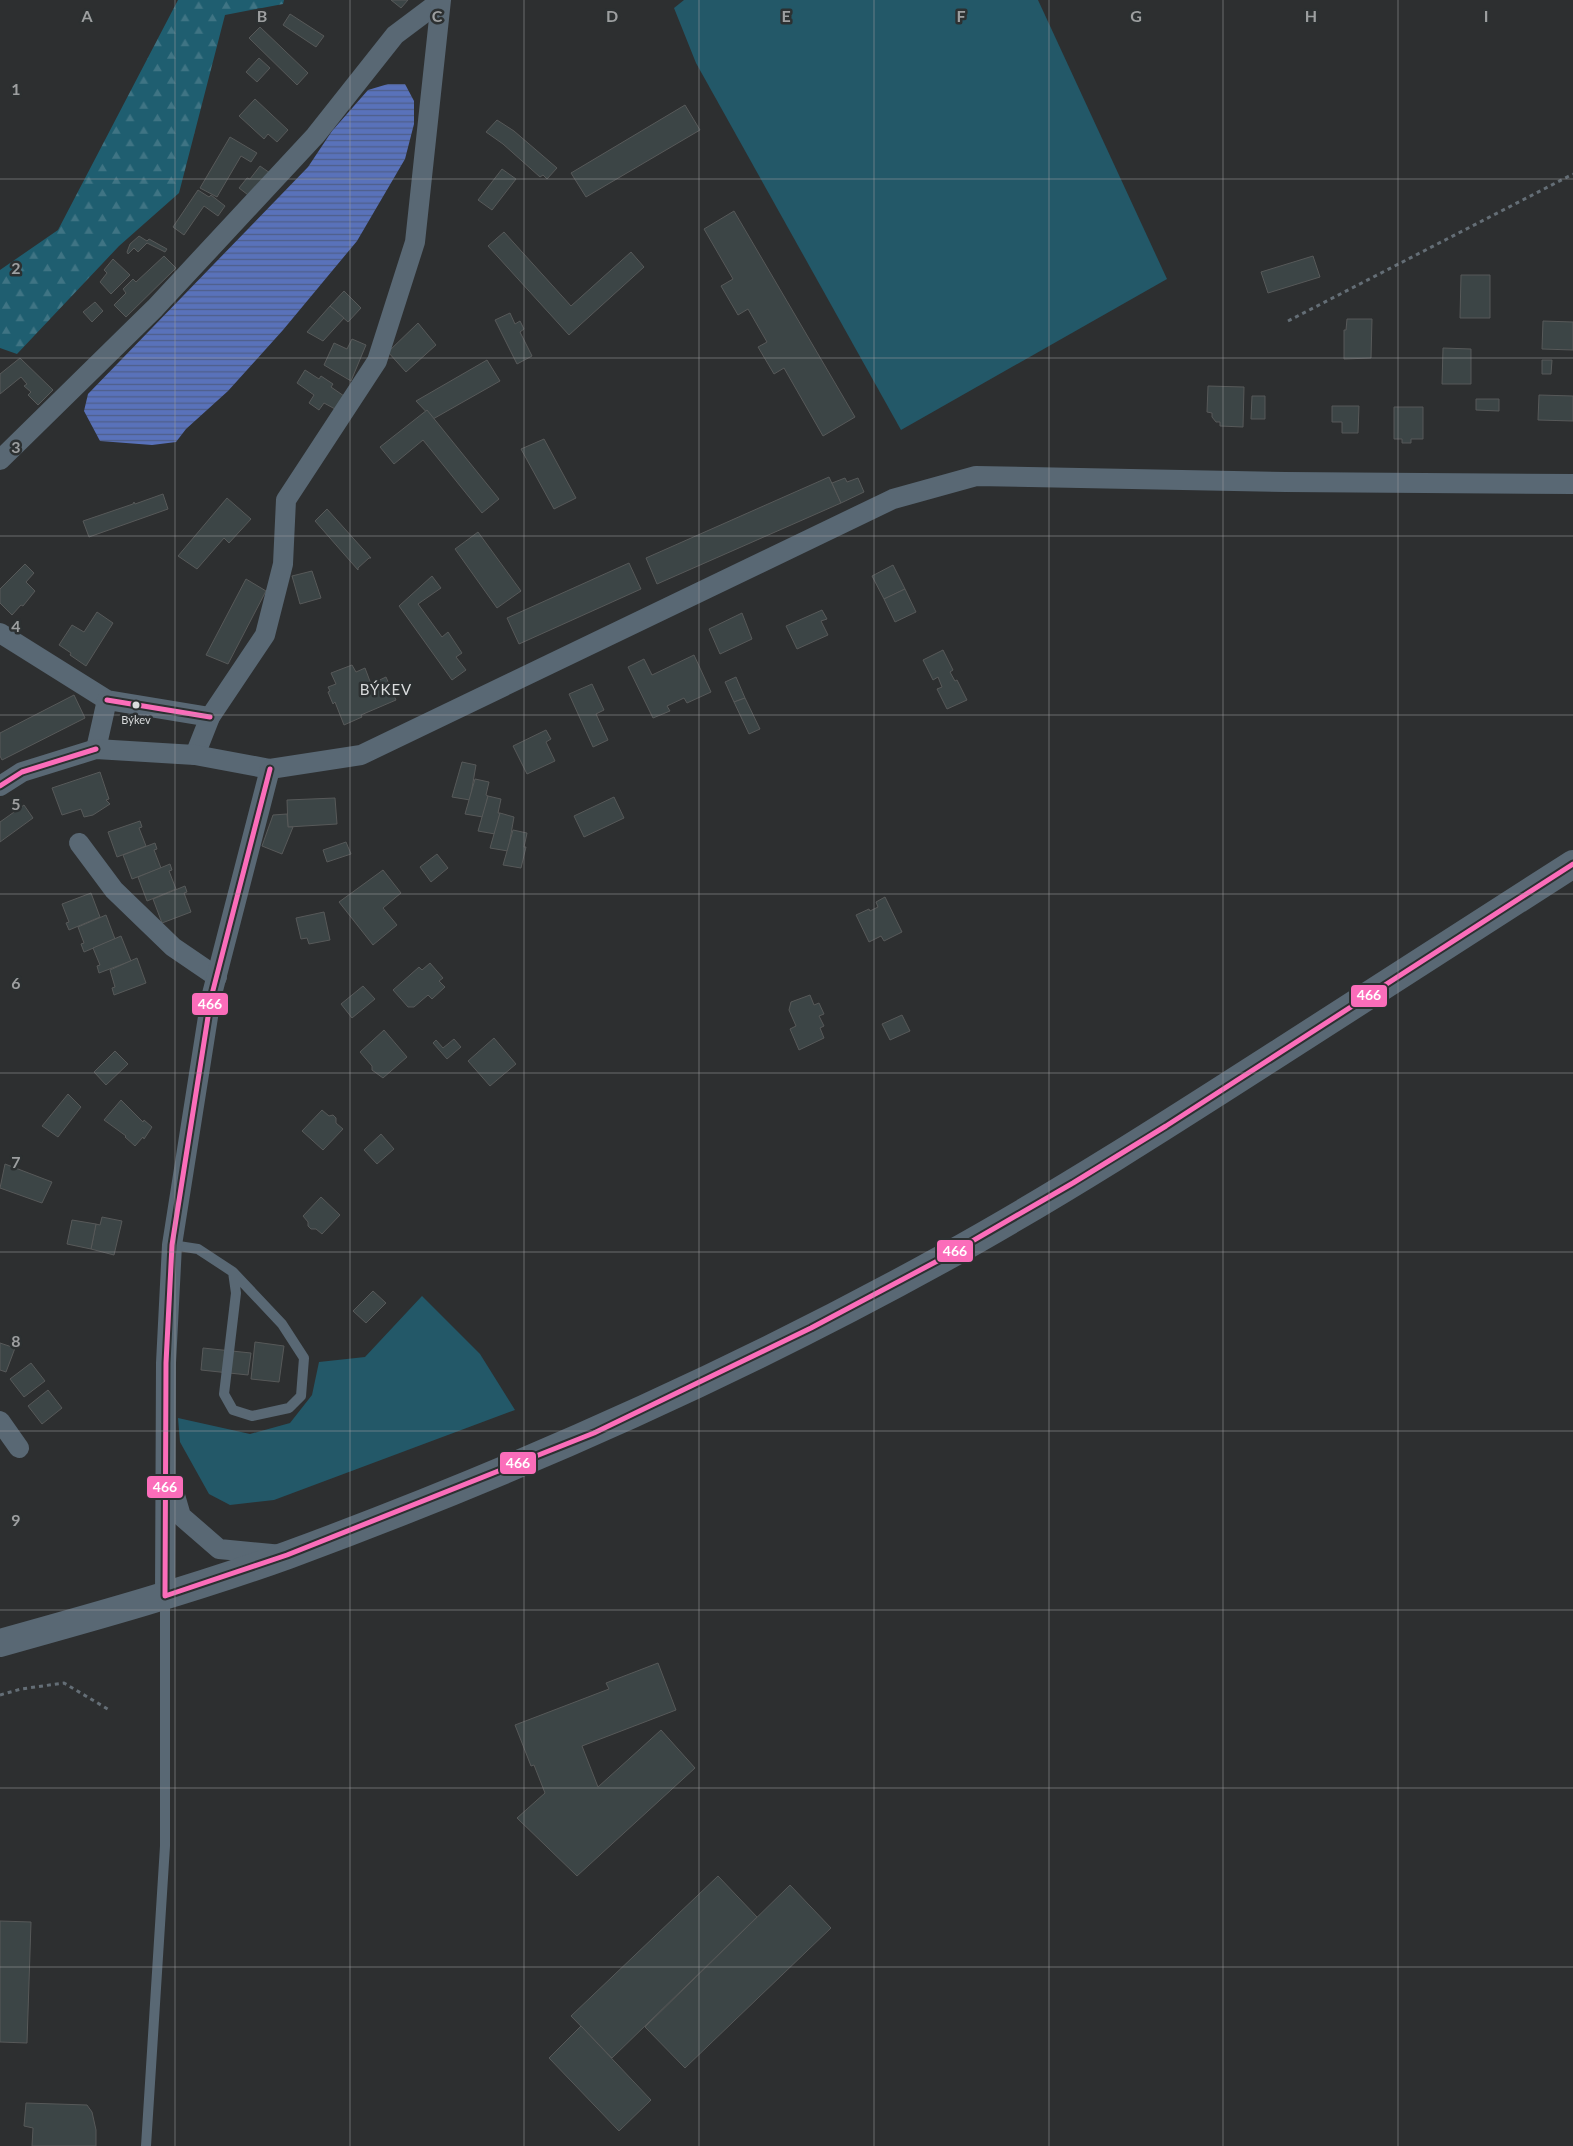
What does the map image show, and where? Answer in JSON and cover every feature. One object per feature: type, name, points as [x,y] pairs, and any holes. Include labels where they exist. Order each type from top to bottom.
[{"type":"main road","points":[[0,1643],[165,1596],[287,1555],[594,1433],[812,1328],[943,1258],[1073,1184],[1573,864]]},
{"type":"street","points":[[0,460],[155,308],[308,143],[395,35],[440,1]]},
{"type":"street","points":[[194,755],[210,717],[265,635],[284,564],[286,500],[377,362],[415,242],[440,1]]},
{"type":"street","points":[[0,786],[22,772],[96,749],[194,755],[270,769],[360,755],[893,499],[976,476],[1276,482],[1573,484]]},
{"type":"street","points":[[0,633],[108,700],[210,717]]},
{"type":"street","points":[[96,749],[108,700]]},
{"type":"street","points":[[165,1596],[166,1363],[172,1245],[211,998],[270,769]]},
{"type":"street","points":[[79,843],[114,890],[173,947],[217,977]]},
{"type":"street","points":[[0,1421],[19,1448]]},
{"type":"street","points":[[165,1464],[181,1516],[219,1549],[287,1555]]},
{"type":"lane","points":[[172,1245],[198,1249],[233,1272],[282,1324],[304,1358],[301,1396],[288,1408],[252,1416],[233,1410],[224,1394],[236,1293],[233,1272]]},
{"type":"lane","points":[[146,2146],[165,1846],[165,1596]]},
{"type":"path","points":[[1288,320],[1573,174]]},
{"type":"path","points":[[0,1695],[21,1689],[64,1683],[111,1711]]},
{"type":"shaded area","points":[[684,0],[1038,0],[1167,279],[901,430],[696,63],[674,8]]},
{"type":"shaded area","points":[[422,1296],[480,1354],[515,1410],[274,1500],[230,1505],[209,1494],[180,1442],[178,1418],[250,1434],[290,1423],[312,1395],[319,1362],[365,1357]]},
{"type":"green space","points":[[178,0],[284,0],[283,4],[225,15],[179,193],[119,246],[17,354],[0,348],[0,270],[58,230]]},
{"type":"water","points":[[388,84],[405,84],[414,101],[414,124],[405,159],[357,241],[283,330],[228,391],[186,429],[176,442],[152,445],[100,441],[84,411],[88,394],[308,167],[332,131],[368,90]]},
{"type":"building","points":[[391,0],[408,0],[401,8]]},
{"type":"building","points":[[290,14],[324,36],[316,47],[283,25]]},
{"type":"building","points":[[260,27],[308,73],[297,85],[249,38]]},
{"type":"building","points":[[259,58],[270,68],[257,82],[246,72]]},
{"type":"building","points":[[255,99],[288,130],[277,142],[268,134],[264,139],[239,116]]},
{"type":"building","points":[[685,105],[700,130],[586,197],[571,173]]},
{"type":"building","points":[[497,120],[514,131],[557,168],[547,179],[543,175],[540,177],[503,144],[486,132]]},
{"type":"building","points":[[230,137],[257,153],[251,162],[241,156],[217,197],[200,188]]},
{"type":"building","points":[[260,166],[270,173],[252,198],[239,188],[247,178],[250,179]]},
{"type":"building","points":[[502,169],[516,179],[492,210],[478,200]]},
{"type":"building","points":[[198,190],[209,197],[211,195],[225,206],[218,216],[204,206],[184,235],[173,227]]},
{"type":"building","points":[[734,211],[855,417],[823,436],[784,368],[774,374],[758,347],[767,342],[748,309],[738,315],[721,286],[733,279],[704,229]]},
{"type":"building","points":[[504,232],[571,306],[631,252],[644,267],[569,335],[488,246]]},
{"type":"building","points":[[139,236],[167,249],[165,252],[147,243],[138,252],[134,248],[128,254],[130,244]]},
{"type":"building","points":[[164,256],[176,268],[126,317],[114,305],[126,293],[123,289],[133,279],[136,282]]},
{"type":"building","points":[[1313,256],[1320,277],[1268,293],[1261,272]]},
{"type":"building","points":[[113,259],[130,275],[111,294],[100,282],[107,273],[104,270]]},
{"type":"building","points":[[1461,275],[1490,275],[1490,318],[1460,318]]},
{"type":"building","points":[[344,291],[361,308],[348,322],[330,306]]},
{"type":"building","points":[[95,302],[103,311],[92,322],[83,312]]},
{"type":"building","points":[[330,306],[344,318],[323,341],[307,332]]},
{"type":"building","points":[[510,313],[515,324],[520,321],[524,329],[520,332],[532,356],[517,364],[495,320]]},
{"type":"building","points":[[1347,319],[1372,319],[1371,358],[1344,359],[1344,330],[1346,330]]},
{"type":"building","points":[[1543,321],[1573,322],[1573,350],[1542,349]]},
{"type":"building","points":[[418,323],[436,345],[406,372],[388,352]]},
{"type":"building","points":[[352,339],[366,345],[351,381],[324,365],[334,343],[347,349]]},
{"type":"building","points":[[1443,348],[1471,349],[1471,384],[1442,384]]},
{"type":"building","points":[[20,358],[53,390],[38,405],[28,395],[31,392],[24,386],[27,384],[21,377],[0,394],[0,374]]},
{"type":"building","points":[[487,360],[500,381],[433,419],[416,401]]},
{"type":"building","points":[[1542,360],[1552,360],[1551,374],[1542,374]]},
{"type":"building","points":[[305,370],[319,379],[321,376],[333,384],[331,387],[344,396],[335,409],[324,403],[319,410],[309,403],[314,395],[297,383]]},
{"type":"building","points":[[1208,386],[1244,387],[1243,427],[1220,426],[1220,422],[1216,422],[1212,417],[1212,413],[1207,412]]},
{"type":"building","points":[[1539,395],[1573,396],[1573,421],[1538,420]]},
{"type":"building","points":[[1252,396],[1265,396],[1265,419],[1251,419]]},
{"type":"building","points":[[1476,399],[1499,399],[1499,411],[1476,410]]},
{"type":"building","points":[[1332,406],[1359,406],[1358,433],[1342,433],[1342,422],[1332,422]]},
{"type":"building","points":[[1394,407],[1423,407],[1423,439],[1411,439],[1411,443],[1402,443],[1402,439],[1394,439]]},
{"type":"building","points":[[427,410],[499,499],[482,513],[423,440],[394,464],[380,447]]},
{"type":"building","points":[[544,439],[576,498],[554,509],[521,449]]},
{"type":"building","points":[[829,477],[841,503],[657,584],[646,558]]},
{"type":"building","points":[[845,478],[847,482],[858,478],[864,492],[841,503],[832,483]]},
{"type":"building","points":[[163,494],[168,509],[89,537],[83,521],[133,504],[134,502],[135,504]]},
{"type":"building","points":[[227,498],[251,519],[229,543],[224,538],[197,569],[178,556]]},
{"type":"building","points":[[327,509],[371,558],[358,570],[315,521]]},
{"type":"building","points":[[478,532],[521,591],[497,608],[455,549]]},
{"type":"building","points":[[629,563],[641,589],[519,644],[507,618]]},
{"type":"building","points":[[25,564],[34,573],[26,582],[35,591],[23,606],[21,605],[12,615],[0,603],[0,589]]},
{"type":"building","points":[[893,565],[905,589],[884,599],[872,576]]},
{"type":"building","points":[[312,571],[321,598],[300,604],[292,576]]},
{"type":"building","points":[[432,576],[441,588],[418,604],[442,637],[448,632],[462,653],[456,657],[466,670],[452,680],[399,606]]},
{"type":"building","points":[[246,579],[266,591],[228,664],[206,655]]},
{"type":"building","points":[[905,589],[916,612],[895,622],[884,599]]},
{"type":"building","points":[[822,610],[827,619],[821,621],[828,635],[797,649],[786,626]]},
{"type":"building","points":[[97,612],[113,623],[86,666],[59,645],[72,625],[84,632]]},
{"type":"building","points":[[742,613],[752,639],[720,654],[709,629]]},
{"type":"building","points":[[943,650],[953,670],[950,672],[955,681],[957,680],[967,700],[947,709],[937,689],[942,687],[938,677],[933,680],[923,660]]},
{"type":"building","points":[[694,655],[711,692],[687,703],[684,698],[667,706],[670,711],[653,718],[628,667],[644,659],[652,675]]},
{"type":"building","points":[[352,665],[356,672],[365,668],[371,684],[386,677],[396,700],[361,715],[362,717],[344,725],[335,702],[333,704],[328,687],[336,684],[331,673]]},
{"type":"building","points":[[736,677],[745,698],[734,702],[725,682]]},
{"type":"building","points":[[592,684],[604,710],[596,714],[608,740],[593,747],[569,694]]},
{"type":"building","points":[[74,695],[85,718],[2,760],[0,756],[0,733]]},
{"type":"building","points":[[745,698],[760,729],[749,734],[734,702]]},
{"type":"building","points":[[546,730],[551,739],[546,742],[555,761],[527,774],[513,746]]},
{"type":"building","points":[[462,762],[476,765],[470,800],[452,797]]},
{"type":"building","points":[[100,772],[109,799],[106,800],[110,804],[93,815],[84,817],[81,809],[62,815],[52,788]]},
{"type":"building","points":[[475,779],[489,782],[483,817],[465,814]]},
{"type":"building","points":[[488,796],[501,799],[495,834],[478,831]]},
{"type":"building","points":[[614,797],[624,818],[584,837],[574,816]]},
{"type":"building","points":[[335,798],[337,824],[288,827],[287,800]]},
{"type":"building","points":[[24,805],[33,818],[0,842],[0,822]]},
{"type":"building","points":[[500,813],[514,817],[508,851],[490,848]]},
{"type":"building","points":[[287,814],[288,827],[293,827],[282,854],[262,846],[273,815]]},
{"type":"building","points":[[140,821],[142,827],[139,828],[146,846],[117,857],[108,832]]},
{"type":"building","points":[[513,830],[527,833],[521,868],[503,865]]},
{"type":"building","points":[[346,842],[351,854],[327,862],[323,850]]},
{"type":"building","points":[[155,843],[157,849],[154,850],[161,868],[132,879],[123,855]]},
{"type":"building","points":[[437,854],[448,868],[431,882],[420,867]]},
{"type":"building","points":[[170,864],[172,870],[169,871],[176,889],[147,901],[138,877]]},
{"type":"building","points":[[383,870],[401,893],[383,908],[397,925],[373,945],[339,902]]},
{"type":"building","points":[[185,886],[187,892],[184,893],[191,912],[162,923],[153,899]]},
{"type":"building","points":[[91,893],[100,917],[69,930],[66,923],[69,922],[62,904]]},
{"type":"building","points":[[885,897],[902,932],[884,941],[881,936],[869,942],[856,915],[878,907],[876,902]]},
{"type":"building","points":[[324,912],[330,940],[309,944],[307,938],[301,939],[296,918]]},
{"type":"building","points":[[106,915],[115,939],[84,952],[81,944],[84,943],[78,927]]},
{"type":"building","points":[[121,936],[131,961],[99,973],[97,966],[100,965],[93,948]]},
{"type":"building","points":[[137,958],[146,983],[114,995],[112,988],[115,987],[110,970]]},
{"type":"building","points":[[430,963],[443,978],[439,981],[445,987],[432,999],[428,995],[414,1007],[408,1007],[393,990],[419,967],[422,970]]},
{"type":"building","points":[[363,986],[375,999],[352,1018],[341,1004]]},
{"type":"building","points":[[810,995],[814,1005],[819,1003],[824,1014],[819,1016],[824,1026],[820,1028],[824,1038],[799,1050],[790,1029],[796,1026],[789,1010],[791,1002]]},
{"type":"building","points":[[902,1015],[910,1031],[890,1040],[882,1024]]},
{"type":"building","points":[[384,1030],[407,1057],[383,1078],[372,1070],[372,1066],[360,1052]]},
{"type":"building","points":[[494,1038],[516,1064],[490,1086],[468,1061]]},
{"type":"building","points":[[454,1039],[461,1047],[447,1059],[433,1043],[436,1040],[443,1048]]},
{"type":"building","points":[[115,1051],[128,1064],[106,1085],[94,1072]]},
{"type":"building","points":[[68,1094],[81,1107],[58,1137],[42,1126]]},
{"type":"building","points":[[121,1100],[143,1122],[144,1120],[152,1127],[144,1139],[143,1137],[135,1146],[126,1136],[104,1120]]},
{"type":"building","points":[[322,1110],[329,1116],[333,1115],[336,1118],[336,1123],[343,1129],[323,1150],[302,1131]]},
{"type":"building","points":[[381,1134],[394,1149],[377,1164],[364,1150]]},
{"type":"building","points":[[5,1164],[52,1182],[42,1203],[0,1188]]},
{"type":"building","points":[[321,1197],[340,1215],[322,1234],[316,1229],[311,1229],[303,1216]]},
{"type":"building","points":[[102,1217],[122,1221],[114,1255],[91,1249],[96,1224],[100,1225]]},
{"type":"building","points":[[72,1220],[96,1224],[91,1249],[67,1244]]},
{"type":"building","points":[[373,1291],[386,1303],[366,1323],[353,1311]]},
{"type":"building","points":[[255,1342],[284,1346],[279,1382],[251,1379]]},
{"type":"building","points":[[0,1343],[15,1348],[6,1372],[0,1370]]},
{"type":"building","points":[[203,1348],[251,1353],[248,1375],[201,1370]]},
{"type":"building","points":[[31,1363],[45,1381],[24,1397],[10,1379]]},
{"type":"building","points":[[48,1390],[62,1408],[42,1424],[28,1406]]},
{"type":"building","points":[[658,1663],[676,1710],[582,1746],[598,1787],[661,1730],[695,1768],[577,1876],[517,1818],[545,1793],[534,1765],[531,1766],[515,1725],[609,1689],[606,1683]]},
{"type":"building","points":[[718,1876],[757,1917],[612,2058],[571,2016]]},
{"type":"building","points":[[790,1885],[831,1928],[685,2068],[645,2027]]},
{"type":"building","points":[[0,1921],[31,1922],[27,2043],[0,2042]]},
{"type":"building","points":[[581,2026],[651,2100],[619,2131],[549,2058]]},
{"type":"building","points":[[26,2103],[87,2105],[92,2112],[96,2130],[96,2146],[32,2146],[33,2128],[24,2126]]},
{"type":"transit line","name":"466","points":[[107,700],[210,717]]},
{"type":"transit line","name":"466","points":[[0,786],[22,772],[96,749]]},
{"type":"transit line","name":"466","points":[[270,769],[211,998],[172,1245],[166,1363],[165,1596],[287,1555],[594,1433],[811,1328],[943,1258],[1073,1183],[1166,1126],[1573,864]]},
{"type":"place","name":"Býkev","points":[[136,705]]},
{"type":"district","name":"BÝKEV","points":[[386,689]]}]
